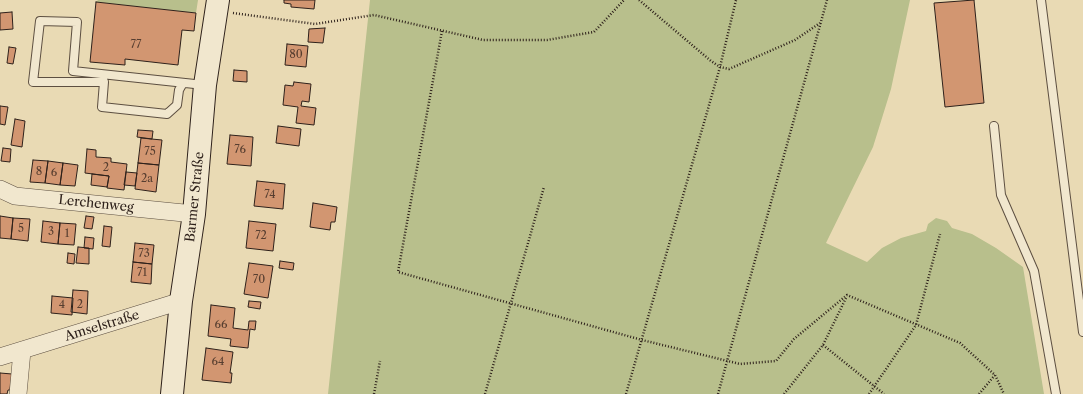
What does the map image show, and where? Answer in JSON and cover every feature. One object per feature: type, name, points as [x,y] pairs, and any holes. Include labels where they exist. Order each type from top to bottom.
[{"type":"main road","name":"Barmer Straße","points":[[172,394],[182,301],[194,214],[205,85],[217,6]]},
{"type":"street","name":"Lerchenweg","points":[[0,189],[15,196],[194,214]]},
{"type":"street","name":"Amselstraße","points":[[0,357],[182,301]]},
{"type":"street","points":[[18,394],[22,350]]},
{"type":"lane","points":[[1041,0],[1083,332]]},
{"type":"lane","points":[[105,78],[73,70],[77,22],[40,21],[33,82],[105,78],[205,85]]},
{"type":"lane","points":[[105,78],[102,107],[167,114],[177,105],[179,90],[183,83]]},
{"type":"lane","points":[[994,126],[1001,195],[1034,271],[1056,394]]},
{"type":"path","points":[[217,6],[315,24],[374,16],[483,40],[547,40],[594,32],[624,0]]},
{"type":"path","points":[[639,0],[720,67],[729,69],[760,57],[795,40],[820,22]]},
{"type":"path","points":[[626,394],[720,67],[736,0]]},
{"type":"path","points":[[718,394],[827,0]]},
{"type":"path","points":[[442,31],[398,272],[642,340],[740,364],[776,361],[794,339],[847,296]]},
{"type":"path","points":[[485,394],[544,187]]},
{"type":"path","points":[[869,394],[916,325],[940,234]]},
{"type":"path","points":[[847,296],[960,343],[995,375],[1004,394]]},
{"type":"path","points":[[784,394],[823,345],[847,296]]},
{"type":"path","points":[[823,345],[884,394]]},
{"type":"path","points":[[374,394],[380,361]]},
{"type":"path","points":[[979,394],[995,375]]},
{"type":"green space","points":[[98,0],[198,0],[196,13],[96,2]]},
{"type":"green space","points":[[370,0],[910,0],[891,89],[873,147],[826,243],[867,262],[882,248],[901,238],[926,231],[928,224],[936,218],[947,221],[952,228],[972,234],[996,248],[1023,267],[1044,394],[328,394]]},
{"type":"building","points":[[284,0],[315,0],[314,9],[291,7],[291,4],[284,3]]},
{"type":"building","points":[[974,0],[984,103],[945,107],[934,3]]},
{"type":"building","points":[[96,2],[196,13],[194,31],[182,30],[178,65],[125,59],[125,65],[90,62]]},
{"type":"building","points":[[12,12],[13,29],[0,30],[0,13]]},
{"type":"building","points":[[325,28],[323,43],[308,42],[309,29]]},
{"type":"building","points":[[287,44],[308,46],[306,67],[285,65]]},
{"type":"building","points":[[9,47],[16,48],[13,64],[7,63]]},
{"type":"building","points":[[234,70],[247,71],[247,82],[233,81]]},
{"type":"building","points":[[294,82],[311,84],[309,102],[302,101],[301,106],[316,108],[314,125],[296,123],[298,107],[283,105],[285,85],[293,86]]},
{"type":"building","points":[[0,106],[8,107],[5,125],[0,124]]},
{"type":"building","points":[[15,119],[25,121],[22,147],[11,145]]},
{"type":"building","points":[[278,126],[301,129],[299,146],[276,143]]},
{"type":"building","points":[[138,130],[153,131],[152,139],[137,137]]},
{"type":"building","points":[[230,135],[253,137],[251,166],[227,164]]},
{"type":"building","points":[[141,138],[162,140],[159,165],[138,163]]},
{"type":"building","points":[[3,148],[11,149],[10,162],[1,161]]},
{"type":"building","points":[[87,149],[96,150],[96,157],[111,158],[111,162],[127,164],[124,190],[107,188],[109,176],[85,173]]},
{"type":"building","points":[[33,160],[48,161],[45,183],[30,182]]},
{"type":"building","points":[[48,161],[63,163],[60,185],[45,183]]},
{"type":"building","points":[[63,163],[78,165],[75,186],[60,185]]},
{"type":"building","points":[[138,163],[159,165],[156,192],[135,189]]},
{"type":"building","points":[[126,172],[137,173],[135,186],[124,185]]},
{"type":"building","points":[[92,174],[109,176],[107,187],[91,185]]},
{"type":"building","points":[[257,181],[285,184],[283,209],[254,206]]},
{"type":"building","points":[[313,203],[337,207],[335,222],[331,222],[330,230],[310,227]]},
{"type":"building","points":[[0,216],[13,218],[11,239],[0,238]]},
{"type":"building","points":[[86,216],[94,217],[92,229],[84,228]]},
{"type":"building","points":[[13,218],[30,219],[28,241],[11,239]]},
{"type":"building","points":[[43,221],[60,223],[58,244],[41,242]]},
{"type":"building","points":[[249,221],[276,224],[273,251],[246,248]]},
{"type":"building","points":[[60,223],[76,224],[74,245],[58,244]]},
{"type":"building","points":[[104,226],[112,227],[110,247],[102,246]]},
{"type":"building","points":[[85,237],[94,238],[93,249],[84,248]]},
{"type":"building","points":[[135,243],[154,245],[152,264],[133,262]]},
{"type":"building","points":[[78,247],[89,248],[89,264],[76,263]]},
{"type":"building","points":[[68,253],[75,254],[74,264],[67,263]]},
{"type":"building","points":[[280,261],[294,263],[293,270],[279,268]]},
{"type":"building","points":[[133,262],[152,264],[151,284],[131,282]]},
{"type":"building","points":[[249,263],[273,266],[268,298],[244,294]]},
{"type":"building","points":[[73,290],[88,291],[87,314],[71,312]]},
{"type":"building","points":[[52,296],[73,298],[72,315],[51,313]]},
{"type":"building","points":[[249,301],[261,302],[260,309],[248,307]]},
{"type":"building","points":[[211,305],[235,308],[233,328],[248,330],[249,321],[256,321],[255,330],[250,329],[248,348],[230,346],[231,339],[208,336]]},
{"type":"building","points":[[206,348],[233,352],[230,373],[232,373],[231,383],[202,380]]},
{"type":"building","points":[[0,373],[12,374],[10,390],[8,390],[7,394],[0,394]]}]
